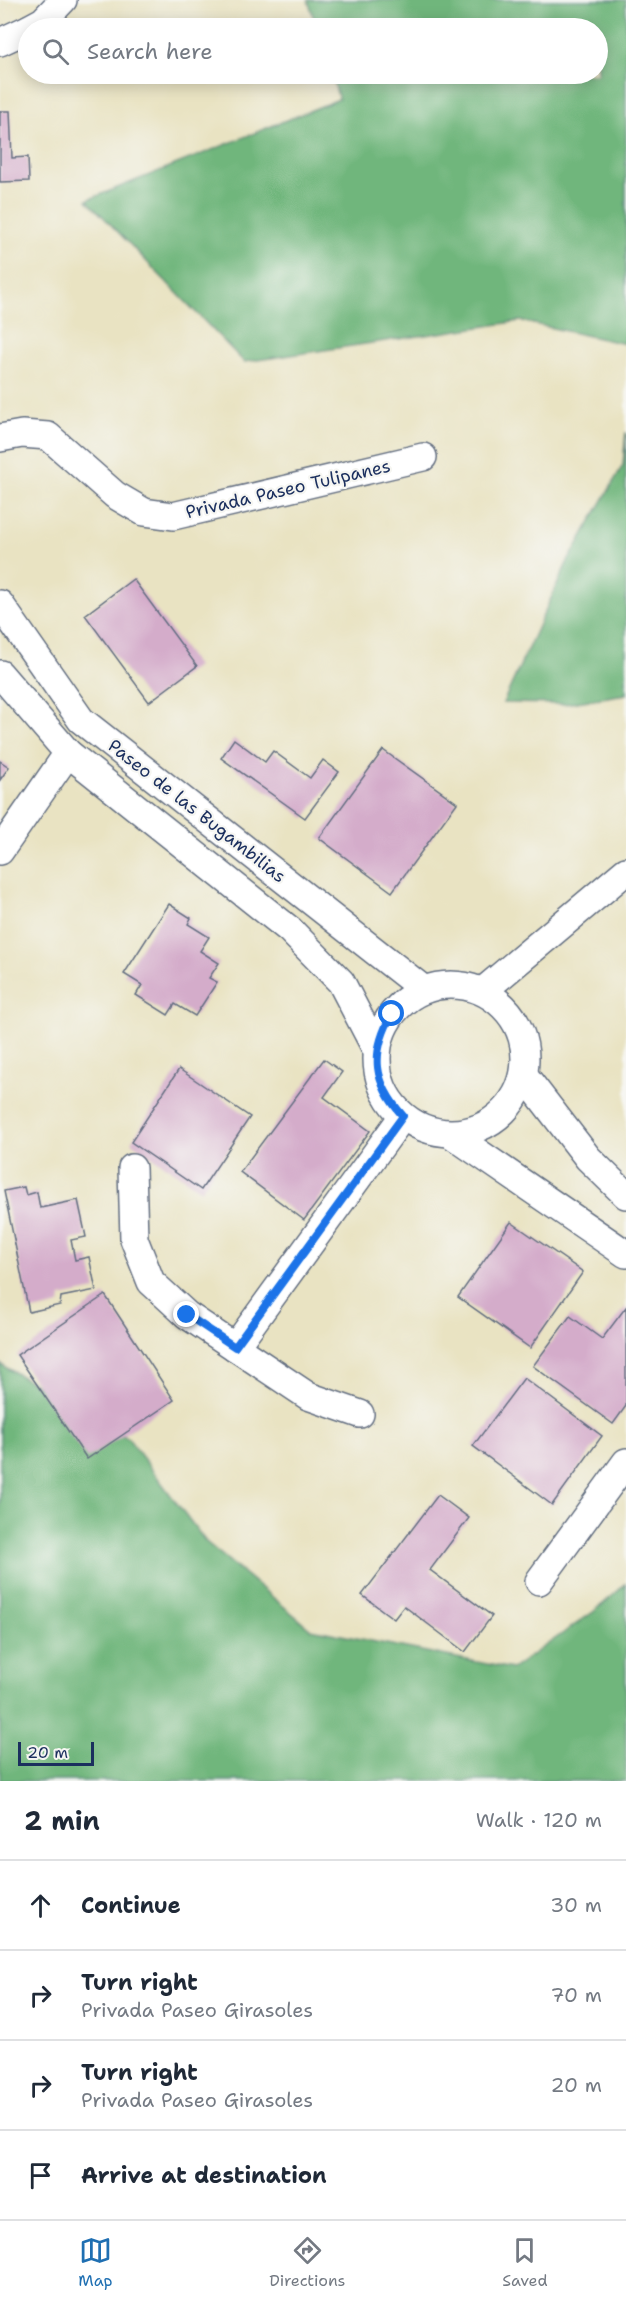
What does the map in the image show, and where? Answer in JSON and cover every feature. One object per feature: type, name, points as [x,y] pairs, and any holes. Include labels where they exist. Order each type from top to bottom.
[{"type":"street","points":[[47,18],[63,0]]},
{"type":"street","points":[[0,42],[18,34]]},
{"type":"street","name":"Privada Paseo Tulipanes","points":[[0,438],[22,434],[48,436],[115,495],[144,512],[173,516],[423,457]]},
{"type":"street","name":"Paseo de las Bugambilias","points":[[0,604],[81,720],[423,989]]},
{"type":"street","name":"Paseo de las Bugambilias","points":[[0,674],[68,753],[290,930],[341,982],[377,1051]]},
{"type":"street","points":[[0,851],[68,753]]},
{"type":"street","points":[[483,991],[626,871]]},
{"type":"street","points":[[443,985],[463,985],[483,991],[503,1005],[518,1026],[525,1050],[524,1075],[514,1098],[498,1117],[476,1129],[451,1134],[434,1132],[403,1116],[384,1090],[378,1075],[377,1051],[382,1032],[392,1014],[406,1000],[423,989],[443,985]]},
{"type":"street","points":[[524,1075],[588,1158],[626,1195]]},
{"type":"street","points":[[235,1347],[403,1116]]},
{"type":"street","points":[[451,1134],[626,1254]]},
{"type":"street","points":[[132,1168],[134,1239],[151,1282],[187,1315],[308,1396],[360,1414]]},
{"type":"street","points":[[538,1581],[626,1462]]},
{"type":"green space","points":[[308,0],[626,0],[626,344],[520,321],[244,362],[87,200],[339,99],[334,84],[608,84],[608,18],[314,18]]},
{"type":"green space","points":[[626,432],[626,694],[564,704],[503,703],[567,563],[623,465]]},
{"type":"green space","points":[[0,1364],[128,1438],[206,1542],[311,1629],[512,1669],[596,1610],[626,1584],[626,1781],[0,1781]]},
{"type":"building","points":[[0,111],[10,111],[12,158],[28,157],[29,181],[0,182]]},
{"type":"building","points":[[133,579],[197,666],[149,702],[85,615]]},
{"type":"building","points":[[234,739],[265,762],[273,751],[310,778],[323,760],[339,772],[305,818],[221,758]]},
{"type":"building","points":[[383,750],[457,803],[392,892],[319,838]]},
{"type":"building","points":[[0,761],[9,767],[0,780]]},
{"type":"building","points":[[169,904],[191,918],[188,924],[209,937],[200,951],[219,963],[209,978],[217,982],[195,1016],[175,1004],[168,1015],[136,995],[142,985],[124,974]]},
{"type":"building","points":[[324,1059],[342,1072],[324,1097],[370,1131],[304,1220],[240,1172]]},
{"type":"building","points":[[179,1069],[250,1117],[201,1190],[131,1142]]},
{"type":"building","points":[[24,1187],[26,1195],[37,1192],[40,1208],[78,1200],[86,1237],[71,1240],[75,1260],[89,1257],[96,1290],[61,1297],[60,1305],[29,1312],[4,1191]]},
{"type":"building","points":[[511,1222],[583,1272],[530,1348],[458,1297]]},
{"type":"building","points":[[105,1295],[174,1400],[87,1459],[17,1355]]},
{"type":"building","points":[[626,1307],[626,1406],[613,1424],[533,1366],[570,1316],[602,1339]]},
{"type":"building","points":[[524,1378],[602,1436],[552,1505],[473,1446]]},
{"type":"building","points":[[438,1495],[469,1518],[430,1570],[492,1616],[465,1652],[404,1606],[394,1619],[362,1595]]},
{"type":"route","points":[[187,1315],[235,1347],[403,1116],[387,1098],[378,1075],[377,1051],[382,1032],[392,1014]]}]
